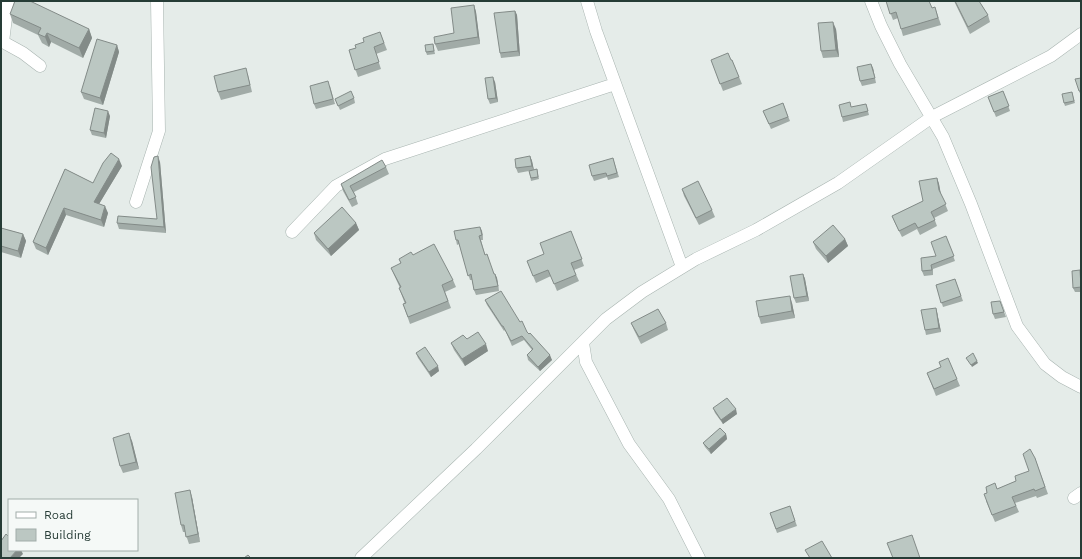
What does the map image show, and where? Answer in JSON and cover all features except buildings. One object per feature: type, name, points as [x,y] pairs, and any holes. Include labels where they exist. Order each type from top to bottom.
[{"type":"street","points":[[8,1],[3,42],[23,53],[40,66]]},
{"type":"street","points":[[136,202],[159,131],[157,1]]},
{"type":"street","points":[[587,1],[615,84],[682,267]]},
{"type":"street","points":[[871,1],[881,26],[900,64],[943,137],[971,204],[1017,326],[1045,364],[1062,377],[1081,387]]},
{"type":"street","points":[[361,558],[476,449],[606,319],[642,292],[682,267],[756,230],[838,183],[932,117],[1047,58],[1059,51],[1081,34]]},
{"type":"street","points":[[292,232],[336,186],[385,159],[615,84]]},
{"type":"street","points":[[583,343],[586,362],[629,444],[669,499],[699,558]]}]
